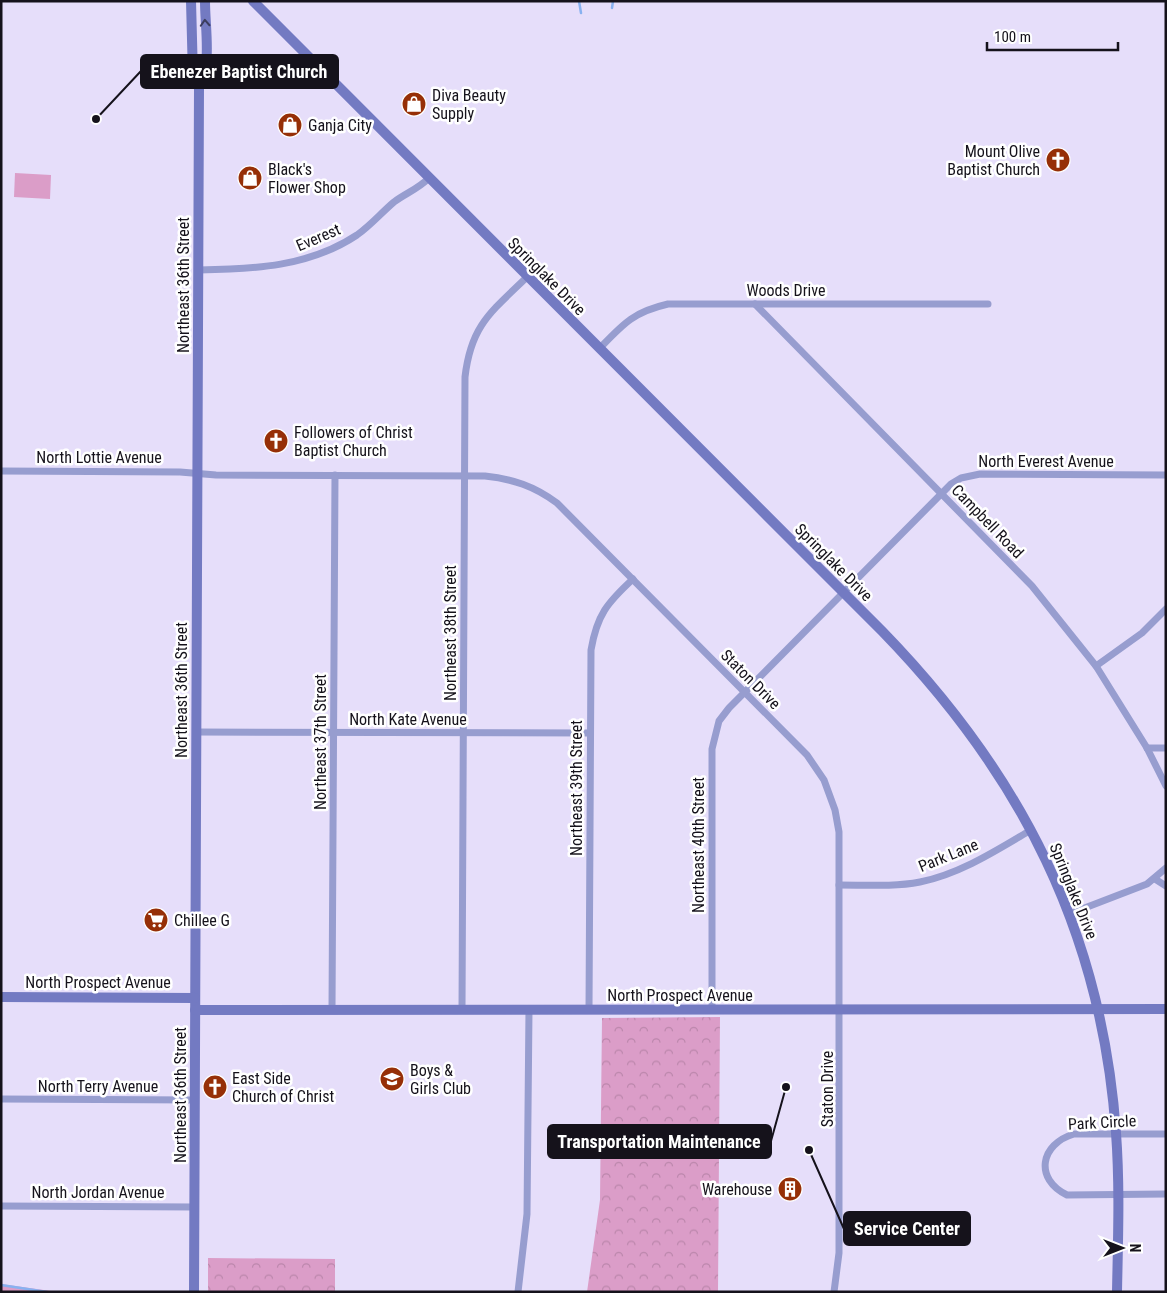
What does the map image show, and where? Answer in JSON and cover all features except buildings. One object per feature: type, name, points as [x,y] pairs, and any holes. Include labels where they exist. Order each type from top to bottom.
[{"type":"street","name":"Northeast 36th Street","points":[[191,1],[193,77],[199,88],[194,1292]]},
{"type":"street","name":"Northeast 36th Street","points":[[199,88],[205,78],[205,1]]},
{"type":"street","name":"Springlake Drive","points":[[253,1],[910,660],[948,703],[1012,794],[1032,830],[1070,914],[1098,1009],[1110,1079],[1116,1133],[1118,1196],[1117,1292]]},
{"type":"street","name":"Everest","points":[[199,270],[280,266],[331,249],[367,227],[396,201],[420,187],[429,178]]},
{"type":"street","name":"Northeast 38th Street","points":[[462,1010],[465,377],[468,353],[476,332],[488,314],[527,277]]},
{"type":"street","name":"Woods Drive","points":[[599,349],[631,317],[646,309],[668,304],[988,304]]},
{"type":"street","name":"Campbell Road","points":[[755,304],[1032,586],[1096,666],[1146,748],[1166,786]]},
{"type":"street","name":"North Lottie Avenue","points":[[1,471],[198,473]]},
{"type":"street","name":"Staton Drive","points":[[198,473],[465,476],[511,479],[543,493],[557,504],[807,756],[824,780],[838,822],[840,885],[840,1253],[834,1282],[834,1292]]},
{"type":"street","name":"North Everest Avenue","points":[[744,691],[942,493],[961,478],[980,474],[1166,475]]},
{"type":"street","name":"Northeast 37th Street","points":[[332,1010],[335,475]]},
{"type":"street","name":"Northeast 39th Street","points":[[589,1010],[591,650],[595,630],[603,611],[633,580]]},
{"type":"street","points":[[1096,666],[1142,633],[1166,609]]},
{"type":"street","name":"Northeast 40th Street","points":[[712,1010],[712,749],[719,721],[744,691]]},
{"type":"street","name":"North Kate Avenue","points":[[196,732],[590,733]]},
{"type":"street","points":[[1146,748],[1166,748]]},
{"type":"street","name":"Park Lane","points":[[840,885],[893,885],[930,879],[973,862],[1032,830]]},
{"type":"street","points":[[1070,914],[1155,879],[1166,868]]},
{"type":"street","points":[[1155,879],[1166,886]]},
{"type":"street","name":"North Prospect Avenue","points":[[1,997],[195,998]]},
{"type":"street","name":"North Prospect Avenue","points":[[195,1010],[1166,1009]]},
{"type":"street","points":[[518,1292],[528,1214],[529,1010]]},
{"type":"street","name":"North Terry Avenue","points":[[1,1099],[195,1100]]},
{"type":"street","name":"Park Circle","points":[[1166,1134],[1074,1134],[1062,1138],[1048,1152],[1045,1162],[1050,1183],[1058,1190],[1067,1194],[1079,1196],[1166,1194]]},
{"type":"street","name":"North Jordan Avenue","points":[[1,1206],[194,1207]]},
{"type":"green space","points":[[15,173],[51,175],[50,199],[14,197]]},
{"type":"green space","points":[[720,1017],[718,1292],[587,1292],[600,1200],[602,1018]]},
{"type":"green space","points":[[208,1258],[335,1259],[335,1292],[208,1292]]},
{"type":"green space","points":[[1,1284],[58,1292],[1,1292]]},
{"type":"waterway","points":[[579,1],[581,13]]},
{"type":"waterway","points":[[612,8],[613,1]]},
{"type":"waterway","points":[[1,1285],[47,1292]]},
{"type":"place","name":"Diva Beauty Supply","points":[[414,104]]},
{"type":"place","name":"Ebenezer Baptist Church","points":[[96,119]]},
{"type":"place","name":"Ganja City","points":[[290,125]]},
{"type":"place","name":"Mount Olive Baptist Church","points":[[1058,160]]},
{"type":"place","name":"Black's Flower Shop","points":[[250,178]]},
{"type":"place","name":"Followers of Christ Baptist Church","points":[[276,441]]},
{"type":"place","name":"Chillee G","points":[[156,920]]},
{"type":"place","name":"Boys & Girls Club","points":[[392,1079]]},
{"type":"place","name":"East Side Church of Christ","points":[[215,1087]]},
{"type":"place","name":"Transportation Maintenance","points":[[786,1087]]},
{"type":"place","name":"Service Center","points":[[809,1150]]},
{"type":"place","name":"Warehouse","points":[[790,1189]]}]
